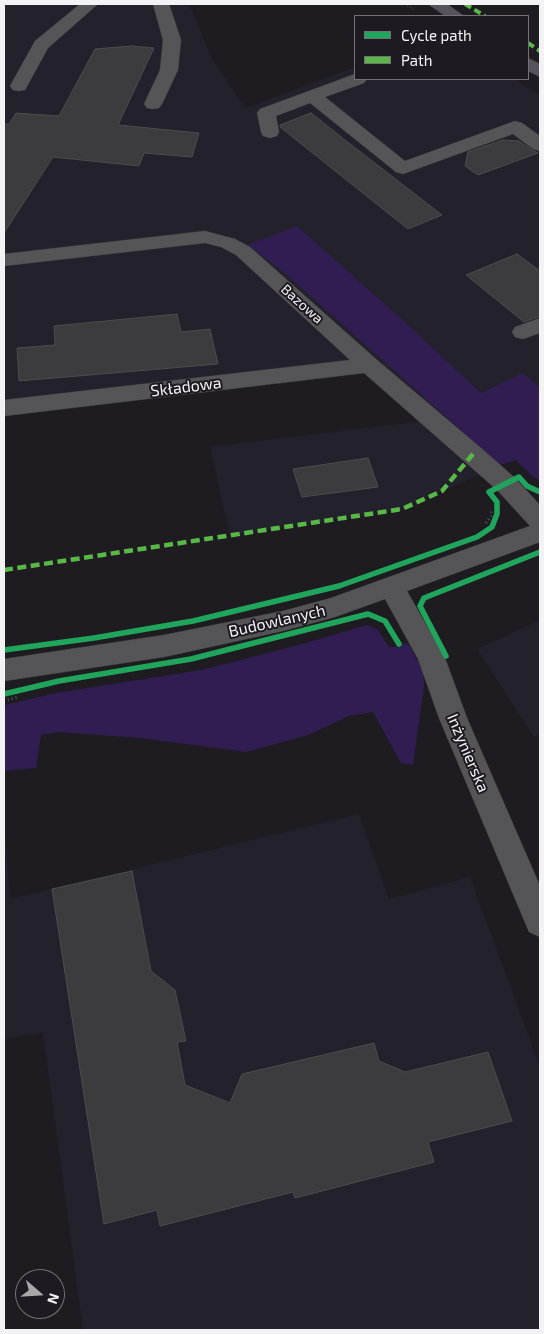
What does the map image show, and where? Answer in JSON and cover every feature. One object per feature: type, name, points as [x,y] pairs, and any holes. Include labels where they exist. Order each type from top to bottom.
[{"type":"main road","points":[[436,4],[454,15]]},
{"type":"main road","points":[[529,64],[540,72]]},
{"type":"street","points":[[19,86],[41,45],[90,4]]},
{"type":"street","points":[[153,104],[169,70],[172,40],[160,4]]},
{"type":"street","points":[[270,132],[266,113],[355,80]]},
{"type":"street","points":[[312,96],[403,168],[515,126],[540,145]]},
{"type":"street","name":"Bazowa","points":[[4,260],[205,237],[228,243],[242,251],[506,484],[540,521]]},
{"type":"street","name":"Składowa","points":[[4,408],[369,365]]},
{"type":"street","name":"Budowlanych","points":[[12,680],[265,625],[334,607],[540,532]]},
{"type":"street","name":"Inżynierska","points":[[391,587],[412,621],[431,658],[453,718],[540,922]]},
{"type":"path","points":[[483,530],[492,527],[497,514],[497,502],[489,492],[506,484]]},
{"type":"path","points":[[483,530],[491,516],[492,506]]},
{"type":"path","points":[[4,694],[12,680]]},
{"type":"shaded area","points":[[4,4],[189,4],[213,61],[245,108],[354,67],[354,80],[517,80],[540,95],[540,481],[515,460],[402,510],[230,536],[210,447],[431,420],[368,366],[4,408]]},
{"type":"shaded area","points":[[297,226],[481,393],[523,373],[540,388],[540,481],[516,460],[500,465],[286,274],[248,245]]},
{"type":"shaded area","points":[[540,620],[540,734],[534,737],[477,649]]},
{"type":"shaded area","points":[[367,625],[377,629],[389,647],[400,646],[404,643],[409,645],[423,671],[424,686],[413,765],[401,763],[373,712],[349,716],[308,735],[246,752],[140,738],[58,732],[41,735],[36,768],[4,771],[4,705],[56,693],[201,670]]},
{"type":"shaded area","points":[[359,814],[389,899],[470,877],[540,1067],[540,1330],[83,1330],[43,1033],[4,1039],[4,816],[10,899]]},
{"type":"building","points":[[132,46],[154,48],[118,125],[199,133],[192,157],[144,153],[139,166],[53,157],[4,233],[4,124],[9,124],[16,113],[59,116],[95,49]]},
{"type":"building","points":[[311,113],[442,215],[408,229],[280,127],[280,125]]},
{"type":"building","points":[[503,140],[519,141],[538,153],[478,175],[465,166],[468,152]]},
{"type":"building","points":[[517,254],[540,271],[540,316],[524,322],[466,275]]},
{"type":"building","points":[[177,314],[181,332],[210,329],[218,364],[19,381],[17,348],[55,345],[54,326]]},
{"type":"building","points":[[368,458],[378,487],[302,497],[293,469]]},
{"type":"building","points":[[132,871],[151,971],[175,990],[186,1041],[177,1042],[185,1085],[230,1103],[242,1074],[374,1043],[379,1061],[405,1072],[488,1052],[512,1121],[428,1142],[434,1162],[295,1198],[293,1192],[160,1226],[157,1210],[104,1224],[52,889]]},
{"type":"marked path","points":[[465,4],[483,15]]},
{"type":"marked path","points":[[529,44],[540,51]]},
{"type":"marked path","points":[[4,570],[402,509],[442,491],[473,454]]},
{"type":"cycle path","points":[[4,650],[94,638],[193,621],[339,586],[477,537],[492,527],[497,514],[497,502],[489,492],[519,477],[527,486],[540,492]]},
{"type":"cycle path","points":[[446,656],[420,606],[424,598],[540,552]]},
{"type":"cycle path","points":[[4,694],[59,681],[191,659],[368,614],[385,621],[399,644]]}]
